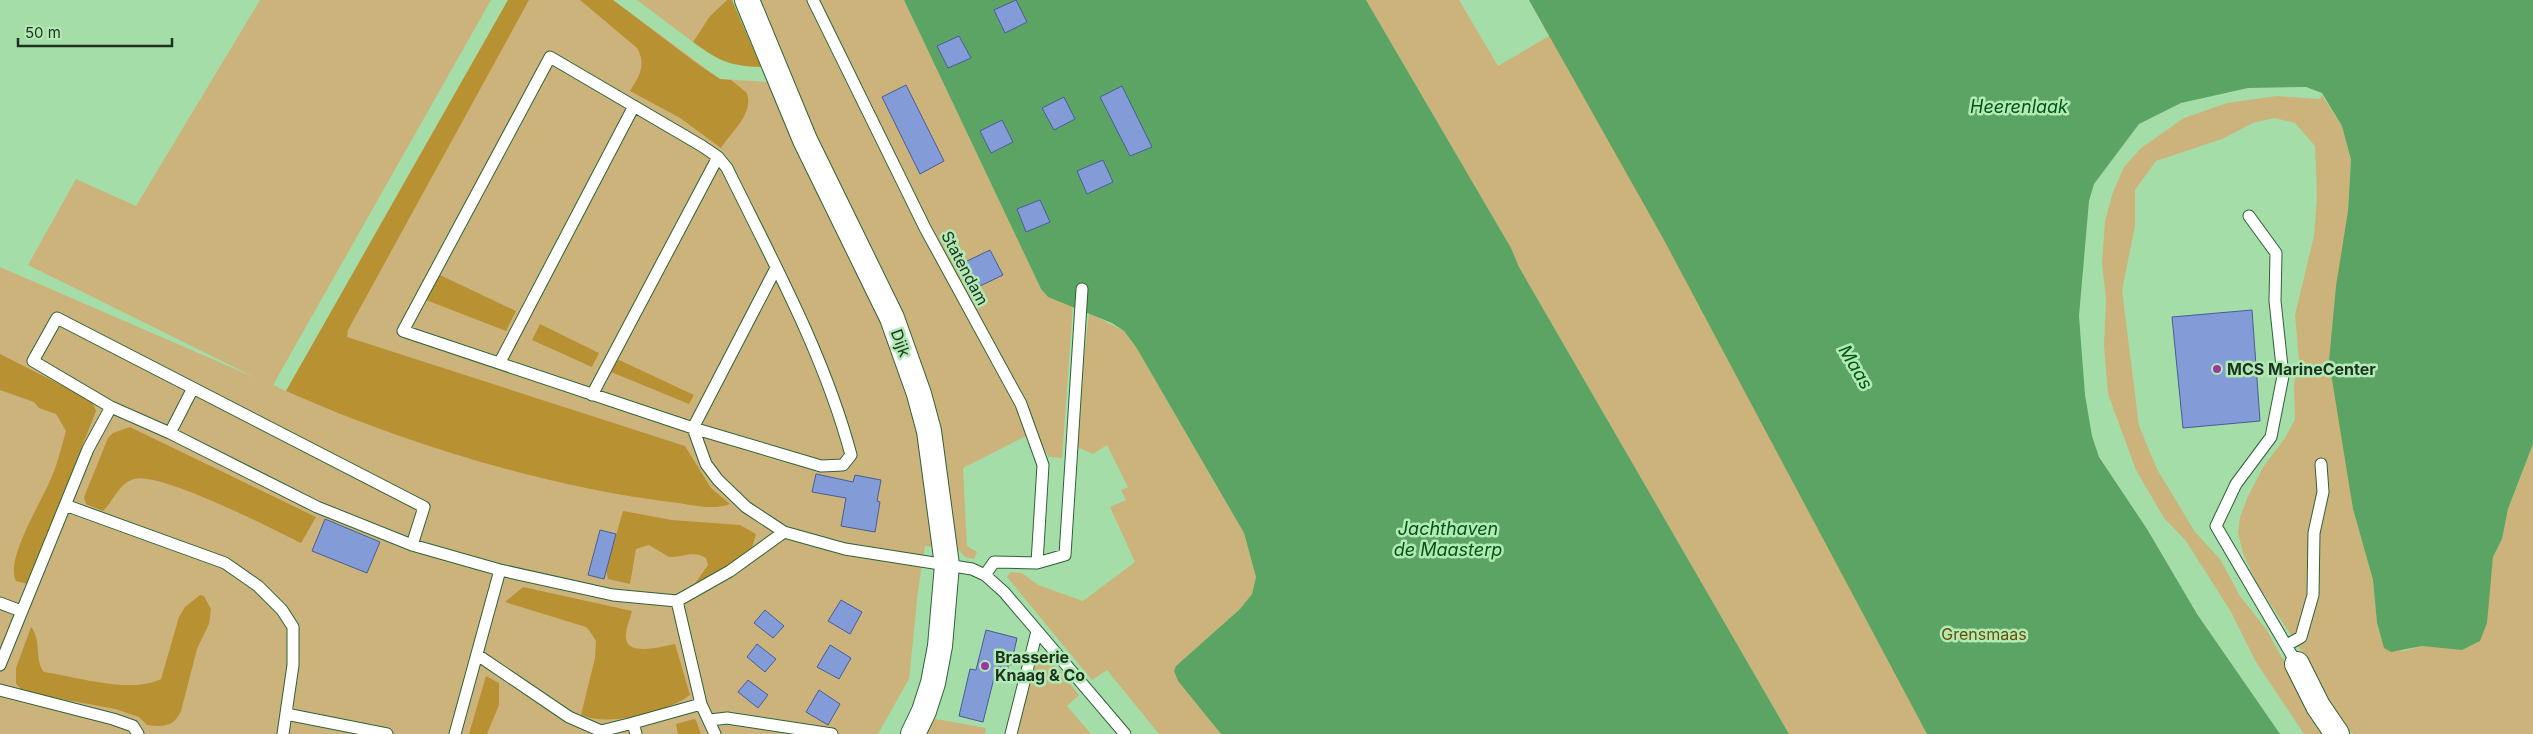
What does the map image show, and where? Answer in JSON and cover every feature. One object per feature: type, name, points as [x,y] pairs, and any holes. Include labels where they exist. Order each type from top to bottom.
[{"type":"street","name":"Dijk","points":[[747,0],[805,140],[892,318],[919,394],[932,452],[947,564],[940,646],[933,683],[924,711],[913,734]]},
{"type":"street","points":[[2292,654],[2318,706],[2338,734]]},
{"type":"lane","name":"Statendam","points":[[813,0],[925,228],[1021,404],[1043,465],[1037,563]]},
{"type":"lane","points":[[550,57],[634,106],[718,157],[727,168],[812,342],[832,392],[851,455],[842,464],[821,466],[693,428],[403,331],[550,57]]},
{"type":"lane","points":[[500,362],[634,106]]},
{"type":"lane","points":[[592,395],[718,157]]},
{"type":"lane","points":[[2249,216],[2276,253],[2275,301],[2283,376],[2271,437],[2236,484],[2216,526],[2292,654]]},
{"type":"lane","points":[[776,268],[693,428],[706,464],[718,480],[746,507],[784,532],[845,549],[947,564],[972,569],[985,575],[1004,592],[1125,734]]},
{"type":"lane","points":[[985,575],[994,562],[1037,563],[1065,555],[1082,289]]},
{"type":"lane","points":[[412,545],[424,507],[57,318],[32,361],[110,407],[170,433],[317,507],[412,545],[500,570],[614,595],[677,601],[730,571],[784,532]]},
{"type":"lane","points":[[170,433],[193,388]]},
{"type":"lane","points":[[0,665],[88,449],[110,407]]},
{"type":"lane","points":[[2292,654],[2301,637],[2313,595],[2314,534],[2323,492],[2321,464]]},
{"type":"lane","points":[[65,505],[225,563],[264,592],[282,610],[293,628],[293,665],[283,734]]},
{"type":"lane","points":[[456,734],[479,656],[500,570]]},
{"type":"lane","points":[[677,601],[702,704],[715,734]]},
{"type":"lane","points":[[0,603],[21,611]]},
{"type":"lane","points":[[1011,734],[1036,631]]},
{"type":"lane","points":[[479,656],[577,720],[601,731],[634,728],[702,704]]},
{"type":"lane","points":[[1,693],[113,719],[133,726],[138,734]]},
{"type":"lane","points":[[286,714],[387,734]]},
{"type":"lane","points":[[710,720],[728,718],[832,734]]},
{"type":"green space","points":[[260,0],[491,0],[273,385],[286,391],[508,0],[613,0],[720,79],[768,82],[895,351],[913,399],[935,547],[925,546],[918,591],[909,679],[878,734],[0,734],[0,267],[256,378],[28,265],[76,179],[136,206]]},
{"type":"green space","points":[[637,0],[727,0],[710,16],[693,42]]},
{"type":"green space","points":[[756,0],[904,0],[1041,289],[1048,297],[1073,306],[1062,458],[1049,457],[1042,445],[1030,434],[963,468],[967,546],[977,552],[974,559],[965,557],[957,548],[945,456],[937,420],[878,269],[883,270],[821,147]]},
{"type":"green space","name":"Grensmaas","points":[[1366,0],[1459,0],[1498,66],[1549,36],[1529,0],[1560,0],[2185,734],[1789,734],[1519,267],[1511,248]]},
{"type":"green space","points":[[2322,95],[2342,126],[2351,160],[2348,211],[2344,445],[2353,509],[2373,580],[2377,623],[2384,647],[2404,651],[2422,646],[2442,647],[2488,603],[2493,557],[2502,539],[2508,509],[2533,444],[2533,734],[2353,734],[2340,722],[2311,666],[2256,582],[2243,553],[2238,533],[2240,517],[2248,496],[2264,466],[2285,438],[2295,419],[2294,383],[2299,360],[2295,315],[2314,236],[2317,195],[2315,146],[2295,123],[2274,118],[2253,123],[2222,139],[2156,161],[2135,190],[2135,226],[2122,290],[2139,426],[2157,469],[2195,532],[2220,559],[2240,596],[2266,629],[2325,734],[2304,734],[2256,662],[2231,612],[2186,541],[2164,518],[2136,470],[2108,394],[2104,345],[2106,298],[2102,263],[2105,221],[2113,192],[2124,167],[2141,148],[2184,118],[2227,103],[2277,96],[2320,99]]},
{"type":"green space","points":[[1089,313],[1124,331],[1136,347],[1244,533],[1256,577],[1252,594],[1240,609],[1176,666],[1174,671],[1178,681],[1221,734],[1159,734],[1107,670],[1092,680],[1007,577],[1010,572],[1022,573],[1038,585],[1083,601],[1135,562],[1110,507],[1126,500],[1121,490],[1128,487],[1107,445],[1093,454],[1079,448],[1075,432]]},
{"type":"green space","points":[[1044,651],[1079,695],[1067,706],[1091,734],[1016,734],[1039,653]]},
{"type":"green space","points":[[930,718],[986,728],[985,734],[924,734]]},
{"type":"shaded area","points":[[508,0],[529,0],[348,330],[347,337],[685,446],[711,488],[730,504],[709,507],[670,502],[622,495],[524,474],[425,445],[286,391]]},
{"type":"shaded area","points":[[580,0],[613,0],[699,65],[720,79],[731,80],[747,93],[748,101],[744,115],[721,148],[680,118],[630,91],[642,65],[637,48]]},
{"type":"shaded area","points":[[727,0],[732,0],[761,67],[732,64],[710,54],[693,42],[710,16]]},
{"type":"shaded area","points":[[440,275],[516,311],[506,331],[426,300]]},
{"type":"shaded area","points":[[540,324],[599,353],[592,367],[532,340]]},
{"type":"shaded area","points":[[0,354],[79,394],[93,403],[96,411],[28,584],[16,581],[14,572],[15,560],[25,532],[54,471],[66,431],[56,414],[39,408],[34,402],[0,390]]},
{"type":"shaded area","points":[[617,359],[694,395],[689,404],[611,372]]},
{"type":"shaded area","points":[[130,427],[316,517],[301,543],[190,492],[147,479],[134,479],[124,484],[103,511],[86,504],[84,497],[108,438],[113,433]]},
{"type":"shaded area","points":[[623,511],[672,520],[740,525],[756,534],[751,551],[694,591],[696,582],[708,565],[706,558],[697,554],[669,557],[649,545],[636,549],[630,584],[608,579],[606,570]]},
{"type":"shaded area","points":[[523,587],[632,611],[626,632],[628,644],[639,649],[647,649],[675,644],[690,695],[679,702],[652,712],[621,719],[593,718],[581,715],[595,658],[596,641],[586,627],[505,602]]},
{"type":"shaded area","points":[[200,595],[204,596],[211,609],[209,624],[197,649],[181,711],[175,720],[167,725],[147,725],[139,717],[115,709],[24,692],[16,684],[16,668],[31,627],[36,638],[39,662],[44,672],[119,685],[149,683],[161,679],[179,617],[185,607]]},
{"type":"shaded area","points":[[486,676],[499,683],[499,705],[487,734],[469,734]]},
{"type":"shaded area","points":[[694,719],[701,734],[678,734],[676,724]]},
{"type":"water","name":"Jachthaven de Maasterp","points":[[904,0],[1366,0],[1511,248],[1519,267],[1789,734],[1221,734],[1178,681],[1174,671],[1176,666],[1240,609],[1252,594],[1256,577],[1244,533],[1136,347],[1124,331],[1112,323],[1048,297],[1041,289]]},
{"type":"water","points":[[1529,0],[2533,0],[2533,444],[2508,509],[2502,539],[2493,557],[2487,623],[2480,641],[2462,650],[2422,646],[2391,652],[2384,648],[2377,623],[2373,580],[2353,509],[2329,361],[2336,286],[2348,211],[2351,160],[2342,126],[2322,93],[2306,87],[2248,88],[2181,103],[2139,124],[2094,184],[2089,201],[2079,316],[2085,395],[2092,436],[2099,457],[2147,529],[2197,614],[2280,734],[1927,734],[1664,240]]},
{"type":"building","points":[[1016,0],[1027,22],[1005,33],[994,10]]},
{"type":"building","points":[[959,36],[971,58],[948,68],[937,46]]},
{"type":"building","points":[[906,85],[944,161],[920,174],[882,97]]},
{"type":"building","points":[[1122,86],[1152,147],[1130,156],[1100,97]]},
{"type":"building","points":[[1064,97],[1075,119],[1054,130],[1042,108]]},
{"type":"building","points":[[1002,120],[1013,142],[991,153],[980,131]]},
{"type":"building","points":[[1103,160],[1113,182],[1087,194],[1077,171]]},
{"type":"building","points":[[1040,200],[1050,222],[1026,232],[1017,209]]},
{"type":"building","points":[[990,250],[1003,275],[978,287],[965,262]]},
{"type":"building","name":"MCS MarineCenter","points":[[2252,310],[2260,421],[2183,428],[2172,317]]},
{"type":"building","points":[[816,474],[853,482],[855,475],[881,480],[877,501],[880,502],[875,532],[841,526],[846,498],[812,492]]},
{"type":"building","points":[[325,519],[380,542],[367,573],[312,551]]},
{"type":"building","points":[[600,530],[616,534],[604,579],[588,575]]},
{"type":"building","points":[[841,600],[862,612],[850,634],[828,621]]},
{"type":"building","points":[[765,610],[784,626],[773,638],[754,623]]},
{"type":"building","points":[[986,630],[1017,638],[1011,665],[1008,665],[1008,669],[997,666],[983,722],[959,716],[970,669],[976,670]]},
{"type":"building","points":[[757,644],[776,659],[765,672],[747,657]]},
{"type":"building","points":[[830,645],[851,658],[839,679],[817,667]]},
{"type":"building","points":[[748,680],[768,695],[758,708],[738,692]]},
{"type":"building","points":[[819,690],[840,704],[828,725],[806,712]]},
{"type":"place","name":"MCS MarineCenter","points":[[2217,369]]},
{"type":"place","name":"Brasserie Knaag & Co","points":[[985,666]]},
{"type":"water label","name":"Heerenlaak","points":[[2019,106]]},
{"type":"water label","name":"Maas","points":[[1856,367]]}]
